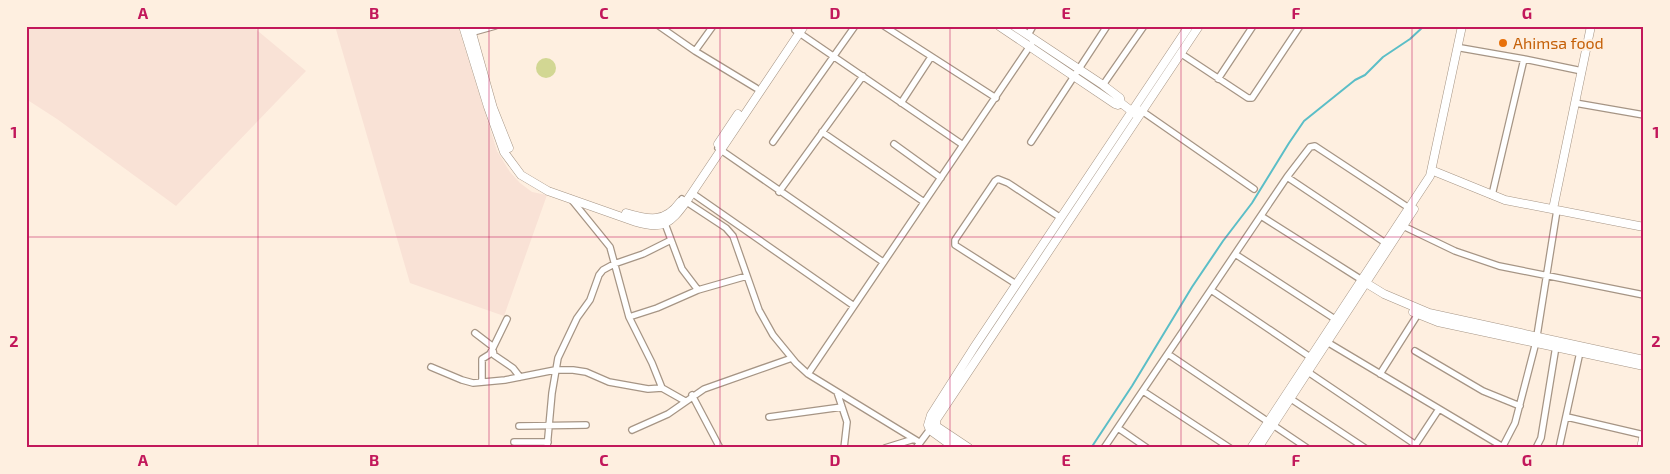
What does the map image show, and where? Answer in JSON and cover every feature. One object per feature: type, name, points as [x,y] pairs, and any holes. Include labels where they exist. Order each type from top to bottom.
[{"type":"street","points":[[495,26],[468,30],[488,107],[504,152],[521,175],[566,194],[628,214],[664,221]]},
{"type":"street","points":[[659,26],[756,88]]},
{"type":"street","points":[[696,51],[713,26]]},
{"type":"street","points":[[773,142],[855,26]]},
{"type":"street","points":[[884,26],[996,98]]},
{"type":"street","points":[[999,26],[1031,40]]},
{"type":"street","points":[[1014,26],[1115,104],[1121,103],[1137,111],[1254,188]]},
{"type":"street","points":[[808,374],[996,98],[1031,40],[1033,26]]},
{"type":"street","points":[[1031,142],[1107,26]]},
{"type":"street","points":[[1103,85],[1144,26]]},
{"type":"street","points":[[885,448],[916,443],[936,422],[1137,111],[1189,26]]},
{"type":"street","points":[[956,448],[930,430],[928,425],[931,416],[1061,218],[1198,26]]},
{"type":"street","points":[[1218,79],[1253,26]]},
{"type":"street","points":[[1180,53],[1248,98],[1252,98],[1300,26]]},
{"type":"street","points":[[1388,244],[1403,226],[1430,176],[1462,26]]},
{"type":"street","points":[[1258,448],[1270,424],[1436,172],[1466,26]]},
{"type":"street","points":[[1327,342],[1502,447],[1515,423],[1536,339],[1547,275],[1555,210],[1591,26]]},
{"type":"street","points":[[532,180],[548,191],[648,226],[664,221],[677,213],[756,88],[799,29]]},
{"type":"street","points":[[799,29],[834,56],[963,145]]},
{"type":"street","points":[[684,200],[692,193],[718,148],[799,29]]},
{"type":"street","points":[[1461,48],[1524,58],[1582,71]]},
{"type":"street","points":[[901,102],[931,57]]},
{"type":"street","points":[[1492,196],[1524,58]]},
{"type":"street","points":[[1076,72],[1103,85],[1120,98],[1121,103]]},
{"type":"street","points":[[779,192],[863,76]]},
{"type":"street","points":[[1575,103],[1644,115]]},
{"type":"street","points":[[822,132],[924,202]]},
{"type":"street","points":[[894,144],[941,178]]},
{"type":"street","points":[[1104,448],[1310,147],[1314,146],[1411,210]]},
{"type":"street","points":[[718,148],[779,192],[884,262]]},
{"type":"street","points":[[1436,172],[1492,196],[1644,227]]},
{"type":"street","points":[[1288,177],[1388,244]]},
{"type":"street","points":[[1016,284],[955,245],[955,240],[995,181],[998,179],[1008,183],[1061,218]]},
{"type":"street","points":[[692,193],[854,306]]},
{"type":"street","points":[[571,199],[581,214],[607,243],[629,317],[662,388]]},
{"type":"street","points":[[684,200],[730,232],[740,253],[759,310],[773,335],[792,358],[808,374],[916,443]]},
{"type":"street","points":[[1261,216],[1384,294],[1429,313],[1536,339],[1580,352],[1644,366]]},
{"type":"street","points":[[664,221],[682,269],[698,290]]},
{"type":"street","points":[[1403,226],[1455,251],[1499,266],[1644,295]]},
{"type":"street","points":[[514,442],[548,445],[551,425],[550,410],[556,370],[563,347],[577,318],[590,300],[598,275],[614,264],[643,254],[671,240]]},
{"type":"street","points":[[1235,254],[1338,320]]},
{"type":"street","points":[[629,317],[657,308],[698,290],[747,276]]},
{"type":"street","points":[[1211,290],[1313,359]]},
{"type":"street","points":[[1384,294],[1388,299],[1438,322],[1644,360]]},
{"type":"street","points":[[1380,374],[1418,314]]},
{"type":"street","points":[[482,382],[482,359],[488,356],[493,348],[506,319]]},
{"type":"street","points":[[1251,448],[1291,399],[1308,372],[1313,359],[1327,342],[1338,320]]},
{"type":"street","points":[[475,333],[492,346],[494,355],[515,370],[520,377]]},
{"type":"street","points":[[1536,448],[1541,438],[1556,346]]},
{"type":"street","points":[[1415,351],[1477,388],[1520,406]]},
{"type":"street","points":[[1559,448],[1580,352]]},
{"type":"street","points":[[1168,354],[1307,448]]},
{"type":"street","points":[[632,430],[668,414],[704,389],[792,358]]},
{"type":"street","points":[[431,367],[468,382],[520,377],[556,370],[582,371],[608,382],[648,389],[662,388],[685,401]]},
{"type":"street","points":[[1308,372],[1415,446],[1439,409]]},
{"type":"street","points":[[1143,391],[1230,448]]},
{"type":"street","points":[[837,392],[847,422],[844,448]]},
{"type":"street","points":[[692,396],[720,448]]},
{"type":"street","points":[[1291,399],[1365,448]]},
{"type":"street","points":[[769,416],[842,406]]},
{"type":"street","points":[[1567,417],[1644,434],[1641,448]]},
{"type":"street","points":[[936,422],[936,426],[970,448]]},
{"type":"street","points":[[519,426],[586,425]]},
{"type":"street","points":[[1118,428],[1147,448]]},
{"type":"shaded area","points":[[26,26],[252,26],[306,71],[176,206],[57,119],[26,99]]},
{"type":"shaded area","points":[[335,26],[458,26],[497,151],[510,172],[520,183],[532,192],[547,195],[504,316],[410,283]]},
{"type":"green space","points":[[546,58],[553,61],[556,68],[553,75],[546,78],[539,75],[536,68],[539,61]]},
{"type":"waterway","points":[[1091,448],[1132,386],[1192,287],[1223,241],[1252,203],[1304,121],[1355,80],[1365,75],[1383,57],[1410,39],[1424,26]]},
{"type":"place","name":"Ahimsa food","points":[[1503,43]]}]
